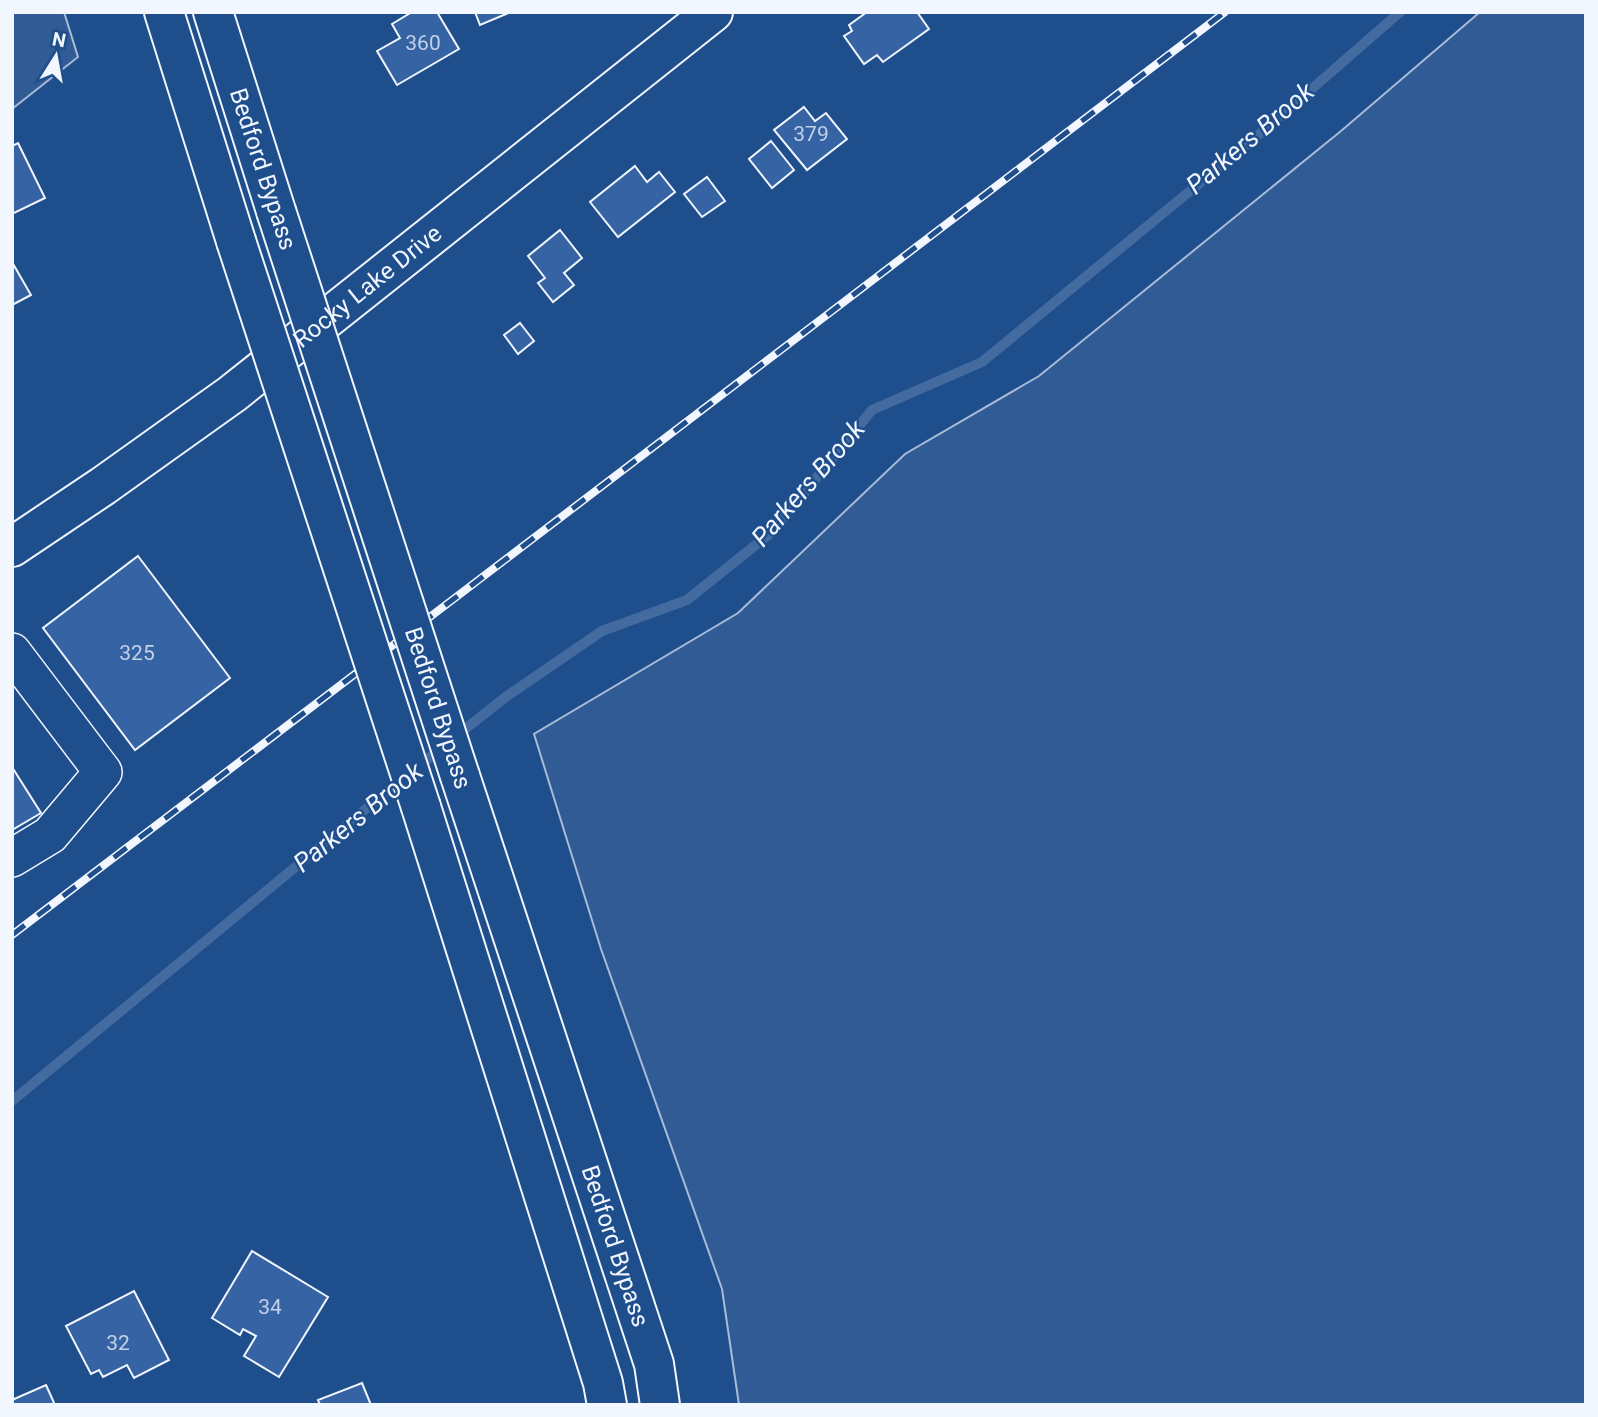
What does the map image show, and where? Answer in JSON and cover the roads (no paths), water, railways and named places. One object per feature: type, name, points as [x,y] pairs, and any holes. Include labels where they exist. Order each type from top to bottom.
[{"type":"main road","name":"Bedford Bypass","points":[[164,12],[421,807],[603,1383],[607,1405]]},
{"type":"main road","name":"Bedford Bypass","points":[[212,12],[654,1364],[660,1405]]},
{"type":"main road","name":"Rocky Lake Drive","points":[[12,547],[232,394],[713,12]]},
{"type":"lane","points":[[12,652],[103,772],[50,835],[12,858]]},
{"type":"waterway","name":"Parkers Brook","points":[[455,737],[507,696],[602,631],[687,600],[773,531],[872,410],[982,362],[1268,127],[1400,12]]},
{"type":"waterway","name":"Parkers Brook","points":[[417,768],[443,747]]},
{"type":"waterway","name":"Parkers Brook","points":[[12,1101],[402,779]]},
{"type":"railway","points":[[12,935],[1225,12]]}]
